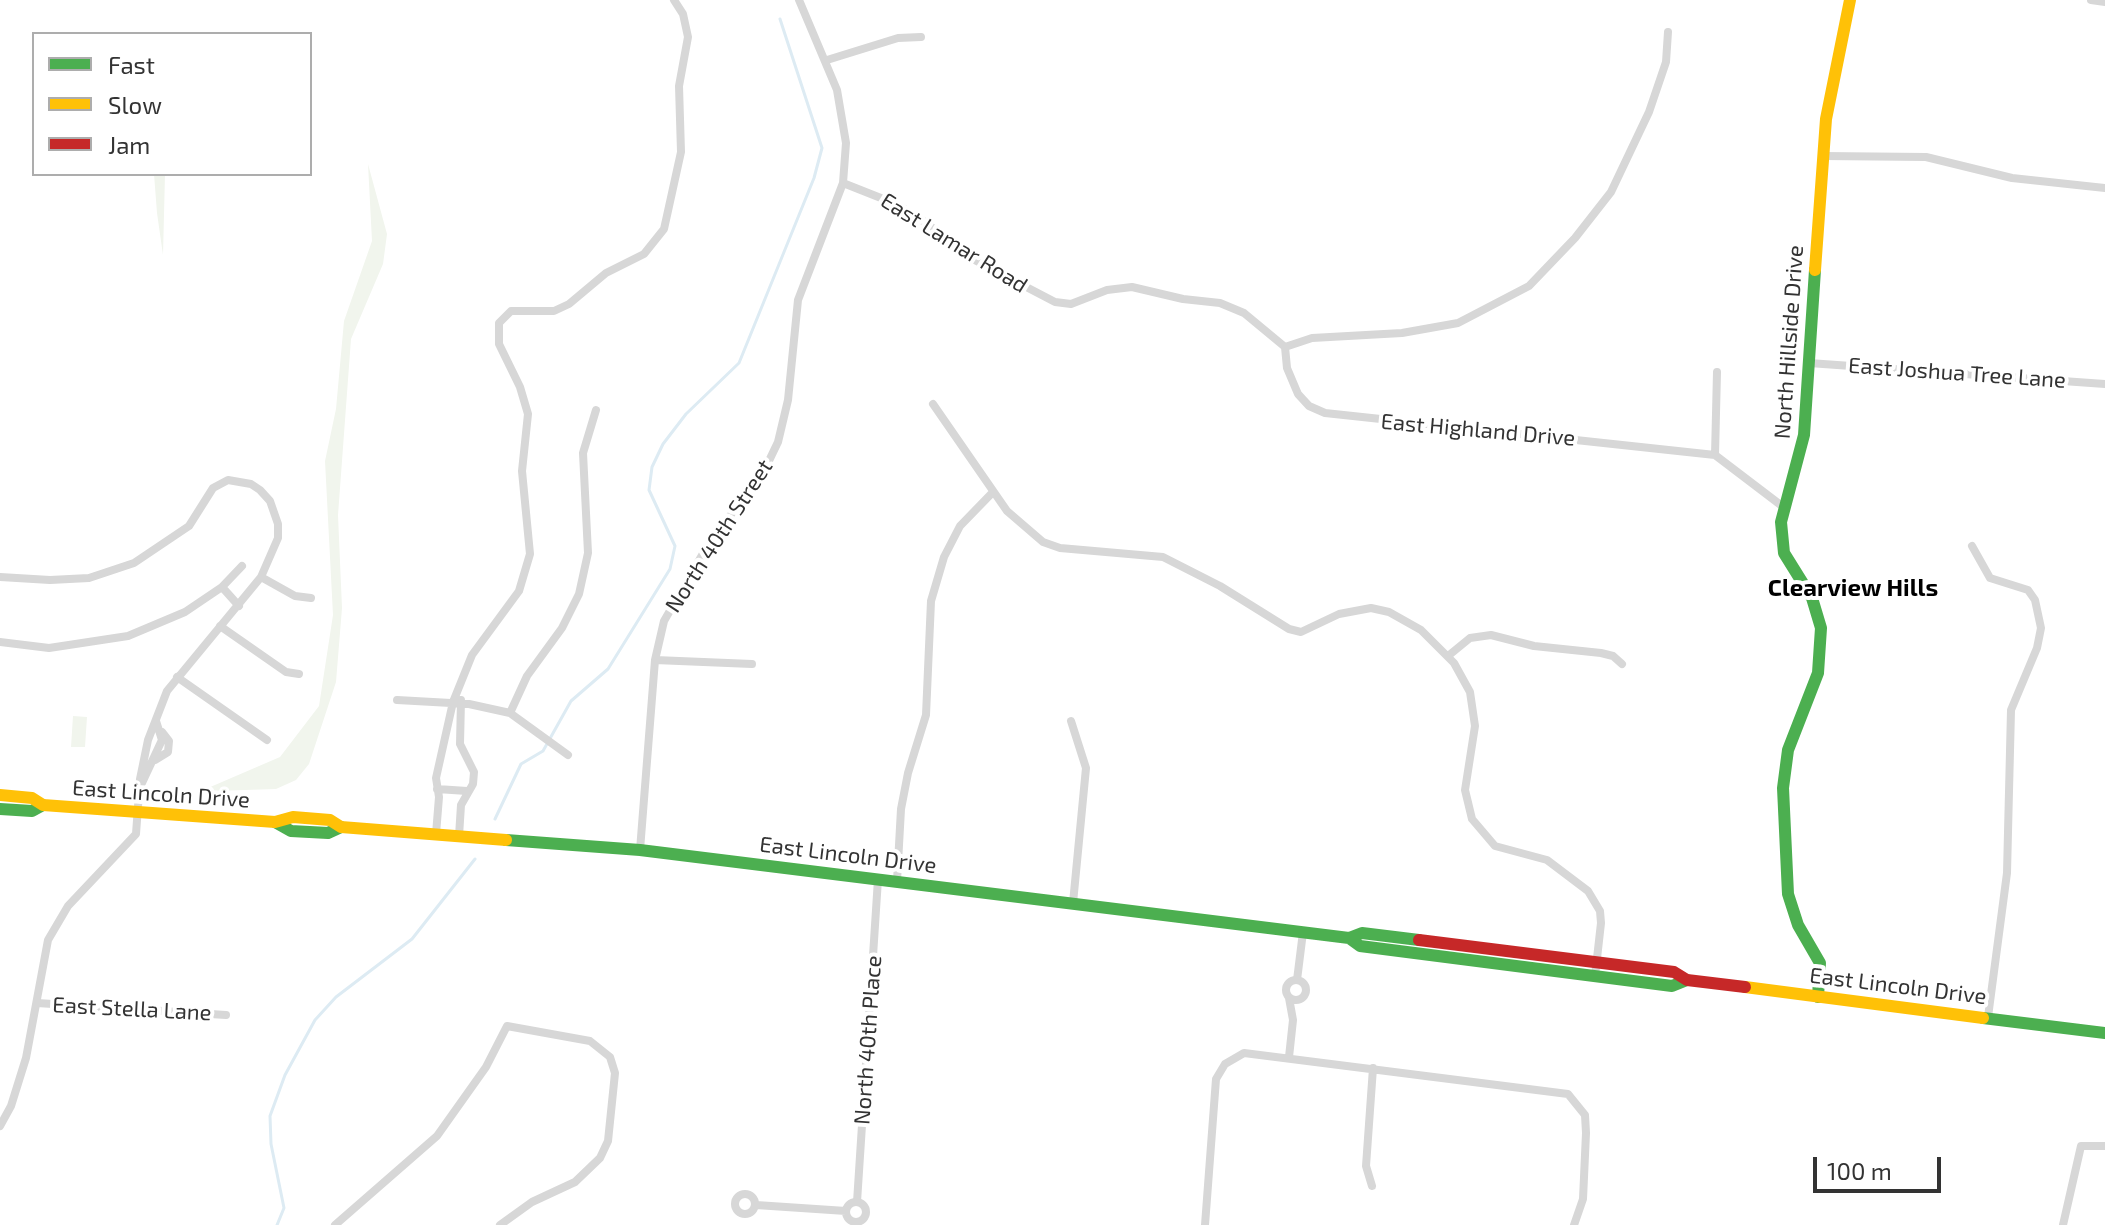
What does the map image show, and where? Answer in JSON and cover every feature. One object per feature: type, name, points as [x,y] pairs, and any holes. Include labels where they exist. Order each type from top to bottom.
[{"type":"main road","name":"North Hillside Drive","points":[[1818,997],[1820,963],[1798,925],[1788,894],[1783,788],[1788,750],[1812,695],[1823,645],[1816,607],[1784,553],[1782,506],[1804,435],[1830,89],[1850,0]]},
{"type":"main road","name":"East Lincoln Drive","points":[[0,795],[32,798],[43,805],[275,822],[291,831],[328,833],[341,827],[640,850],[1349,938],[1360,946],[1595,969],[1672,986],[1687,980],[2105,1033]]},
{"type":"main road","name":"East Lincoln Drive","points":[[0,809],[32,811],[43,805]]},
{"type":"street","points":[[436,834],[436,778],[461,681],[472,655],[519,591],[530,554],[522,471],[528,414],[520,387],[499,344],[499,323],[511,311],[554,311],[569,304],[606,273],[644,254],[664,229],[681,152],[679,86],[688,37],[683,14],[674,0]]},
{"type":"street","name":"North 40th Street","points":[[640,850],[655,660],[664,621],[675,597],[766,467],[778,442],[788,400],[798,300],[843,183],[846,143],[843,113],[827,60],[799,0]]},
{"type":"street","points":[[2091,0],[2105,2]]},
{"type":"street","points":[[1285,347],[1312,338],[1402,333],[1458,323],[1529,286],[1557,260],[1611,192],[1649,112],[1666,62],[1668,32]]},
{"type":"street","points":[[827,60],[898,38],[921,37]]},
{"type":"street","points":[[1823,156],[1926,157],[2012,178],[2105,188]]},
{"type":"street","name":"East Lamar Road","points":[[843,183],[896,204],[967,256],[1055,302],[1071,304],[1107,290],[1132,287],[1183,299],[1220,303],[1244,313],[1285,347]]},
{"type":"street","name":"East Highland Drive","points":[[1285,347],[1287,368],[1298,394],[1309,406],[1325,413],[1715,455]]},
{"type":"street","name":"East Joshua Tree Lane","points":[[1809,363],[2105,384]]},
{"type":"street","points":[[1717,372],[1715,455],[1782,506]]},
{"type":"street","points":[[933,404],[993,492],[1026,531],[1043,542],[1060,548],[1163,557],[1301,632],[1354,610],[1389,612],[1421,630],[1448,656],[1467,685],[1475,711],[1465,790],[1472,819],[1495,846],[1547,860],[1577,879],[1588,891],[1600,911],[1595,969]]},
{"type":"street","points":[[510,713],[527,676],[562,628],[579,594],[588,553],[583,453],[585,435],[596,410]]},
{"type":"street","points":[[0,577],[89,578],[134,563],[189,526],[218,483],[238,480],[260,490],[276,513],[278,538],[261,577],[167,691],[148,740],[136,834],[68,906],[48,940],[26,1058],[11,1106],[0,1126]]},
{"type":"street","points":[[897,881],[901,809],[908,773],[926,715],[931,601],[944,557],[960,526],[993,492]]},
{"type":"street","points":[[1972,546],[1990,578],[2028,590],[2035,600],[2041,628],[2037,648],[2011,710],[2007,873],[1988,1017]]},
{"type":"street","points":[[0,642],[49,648],[128,636],[185,612],[222,587],[242,566]]},
{"type":"street","points":[[261,577],[295,596],[311,598]]},
{"type":"street","points":[[222,587],[239,606]]},
{"type":"street","points":[[220,626],[286,672],[299,674]]},
{"type":"street","points":[[1448,656],[1470,638],[1491,635],[1534,646],[1601,653],[1613,656],[1622,664]]},
{"type":"street","points":[[655,660],[752,664]]},
{"type":"street","points":[[177,677],[267,740]]},
{"type":"street","points":[[397,700],[457,703],[510,713],[568,755]]},
{"type":"street","points":[[457,703],[460,744],[474,772],[473,784],[461,805],[459,836]]},
{"type":"street","points":[[141,790],[155,760],[168,752],[169,741],[156,721]]},
{"type":"street","points":[[1071,721],[1086,768],[1073,903]]},
{"type":"street","points":[[437,789],[467,791]]},
{"type":"street","name":"North 40th Place","points":[[857,1202],[878,879]]},
{"type":"street","points":[[1297,980],[1303,932]]},
{"type":"street","points":[[1293,1020],[1287,986],[1297,980]]},
{"type":"street","points":[[1289,1057],[1293,1020],[1306,987],[1297,980]]},
{"type":"street","points":[[1289,998],[1301,1000]]},
{"type":"street","name":"East Stella Lane","points":[[37,1003],[226,1015]]},
{"type":"street","points":[[335,1225],[437,1136],[486,1067],[507,1026],[590,1041],[610,1057],[615,1073],[613,1116],[608,1141],[600,1158],[575,1182],[532,1202],[500,1225]]},
{"type":"street","points":[[1205,1225],[1216,1079],[1225,1064],[1244,1053],[1560,1092],[1575,1101],[1585,1115],[1583,1199],[1574,1225]]},
{"type":"street","points":[[1372,1186],[1366,1166],[1373,1068]]},
{"type":"street","points":[[2063,1225],[2081,1146],[2105,1146]]},
{"type":"street","points":[[857,1202],[867,1211],[863,1220],[853,1222],[846,1211],[849,1205],[857,1202]]},
{"type":"street","points":[[756,1205],[846,1211]]},
{"type":"shaded area","points":[[368,164],[387,234],[383,264],[351,339],[338,515],[342,608],[336,682],[309,764],[296,780],[276,789],[214,791],[208,788],[280,757],[319,706],[333,615],[325,461],[336,409],[344,321],[372,241]]},
{"type":"shaded area","points":[[154,176],[165,176],[163,255]]},
{"type":"shaded area","points":[[73,716],[87,717],[85,747],[71,747]]},
{"type":"waterway","points":[[495,819],[521,764],[543,751],[571,701],[608,669],[670,569],[675,546],[649,490],[652,467],[663,444],[686,414],[739,363],[814,178],[822,148],[780,19]]},
{"type":"waterway","points":[[277,1225],[284,1208],[271,1144],[270,1116],[285,1075],[315,1020],[336,997],[412,939],[475,859]]},
{"type":"traffic: fast","points":[[1815,270],[1804,435],[1781,522],[1784,553],[1812,598],[1821,628],[1818,673],[1788,750],[1783,788],[1788,894],[1798,925],[1820,963],[1818,997]]},
{"type":"traffic: fast","points":[[0,809],[32,811],[43,805]]},
{"type":"traffic: fast","points":[[275,822],[291,831],[328,833],[341,827]]},
{"type":"traffic: fast","points":[[506,840],[640,850],[1349,938],[1362,933],[1419,940]]},
{"type":"traffic: fast","points":[[1349,938],[1360,946],[1672,986],[1687,980]]},
{"type":"traffic: fast","points":[[1983,1018],[2105,1033]]},
{"type":"traffic: slow","points":[[1815,270],[1826,119],[1850,0]]},
{"type":"traffic: slow","points":[[0,795],[32,798],[43,805],[275,822],[293,817],[330,820],[341,827],[506,840]]},
{"type":"traffic: slow","points":[[1745,987],[1983,1018]]},
{"type":"traffic: jam","points":[[1419,940],[1674,972],[1687,980],[1745,987]]},
{"type":"district","name":"Clearview Hills","points":[[1853,588]]}]
